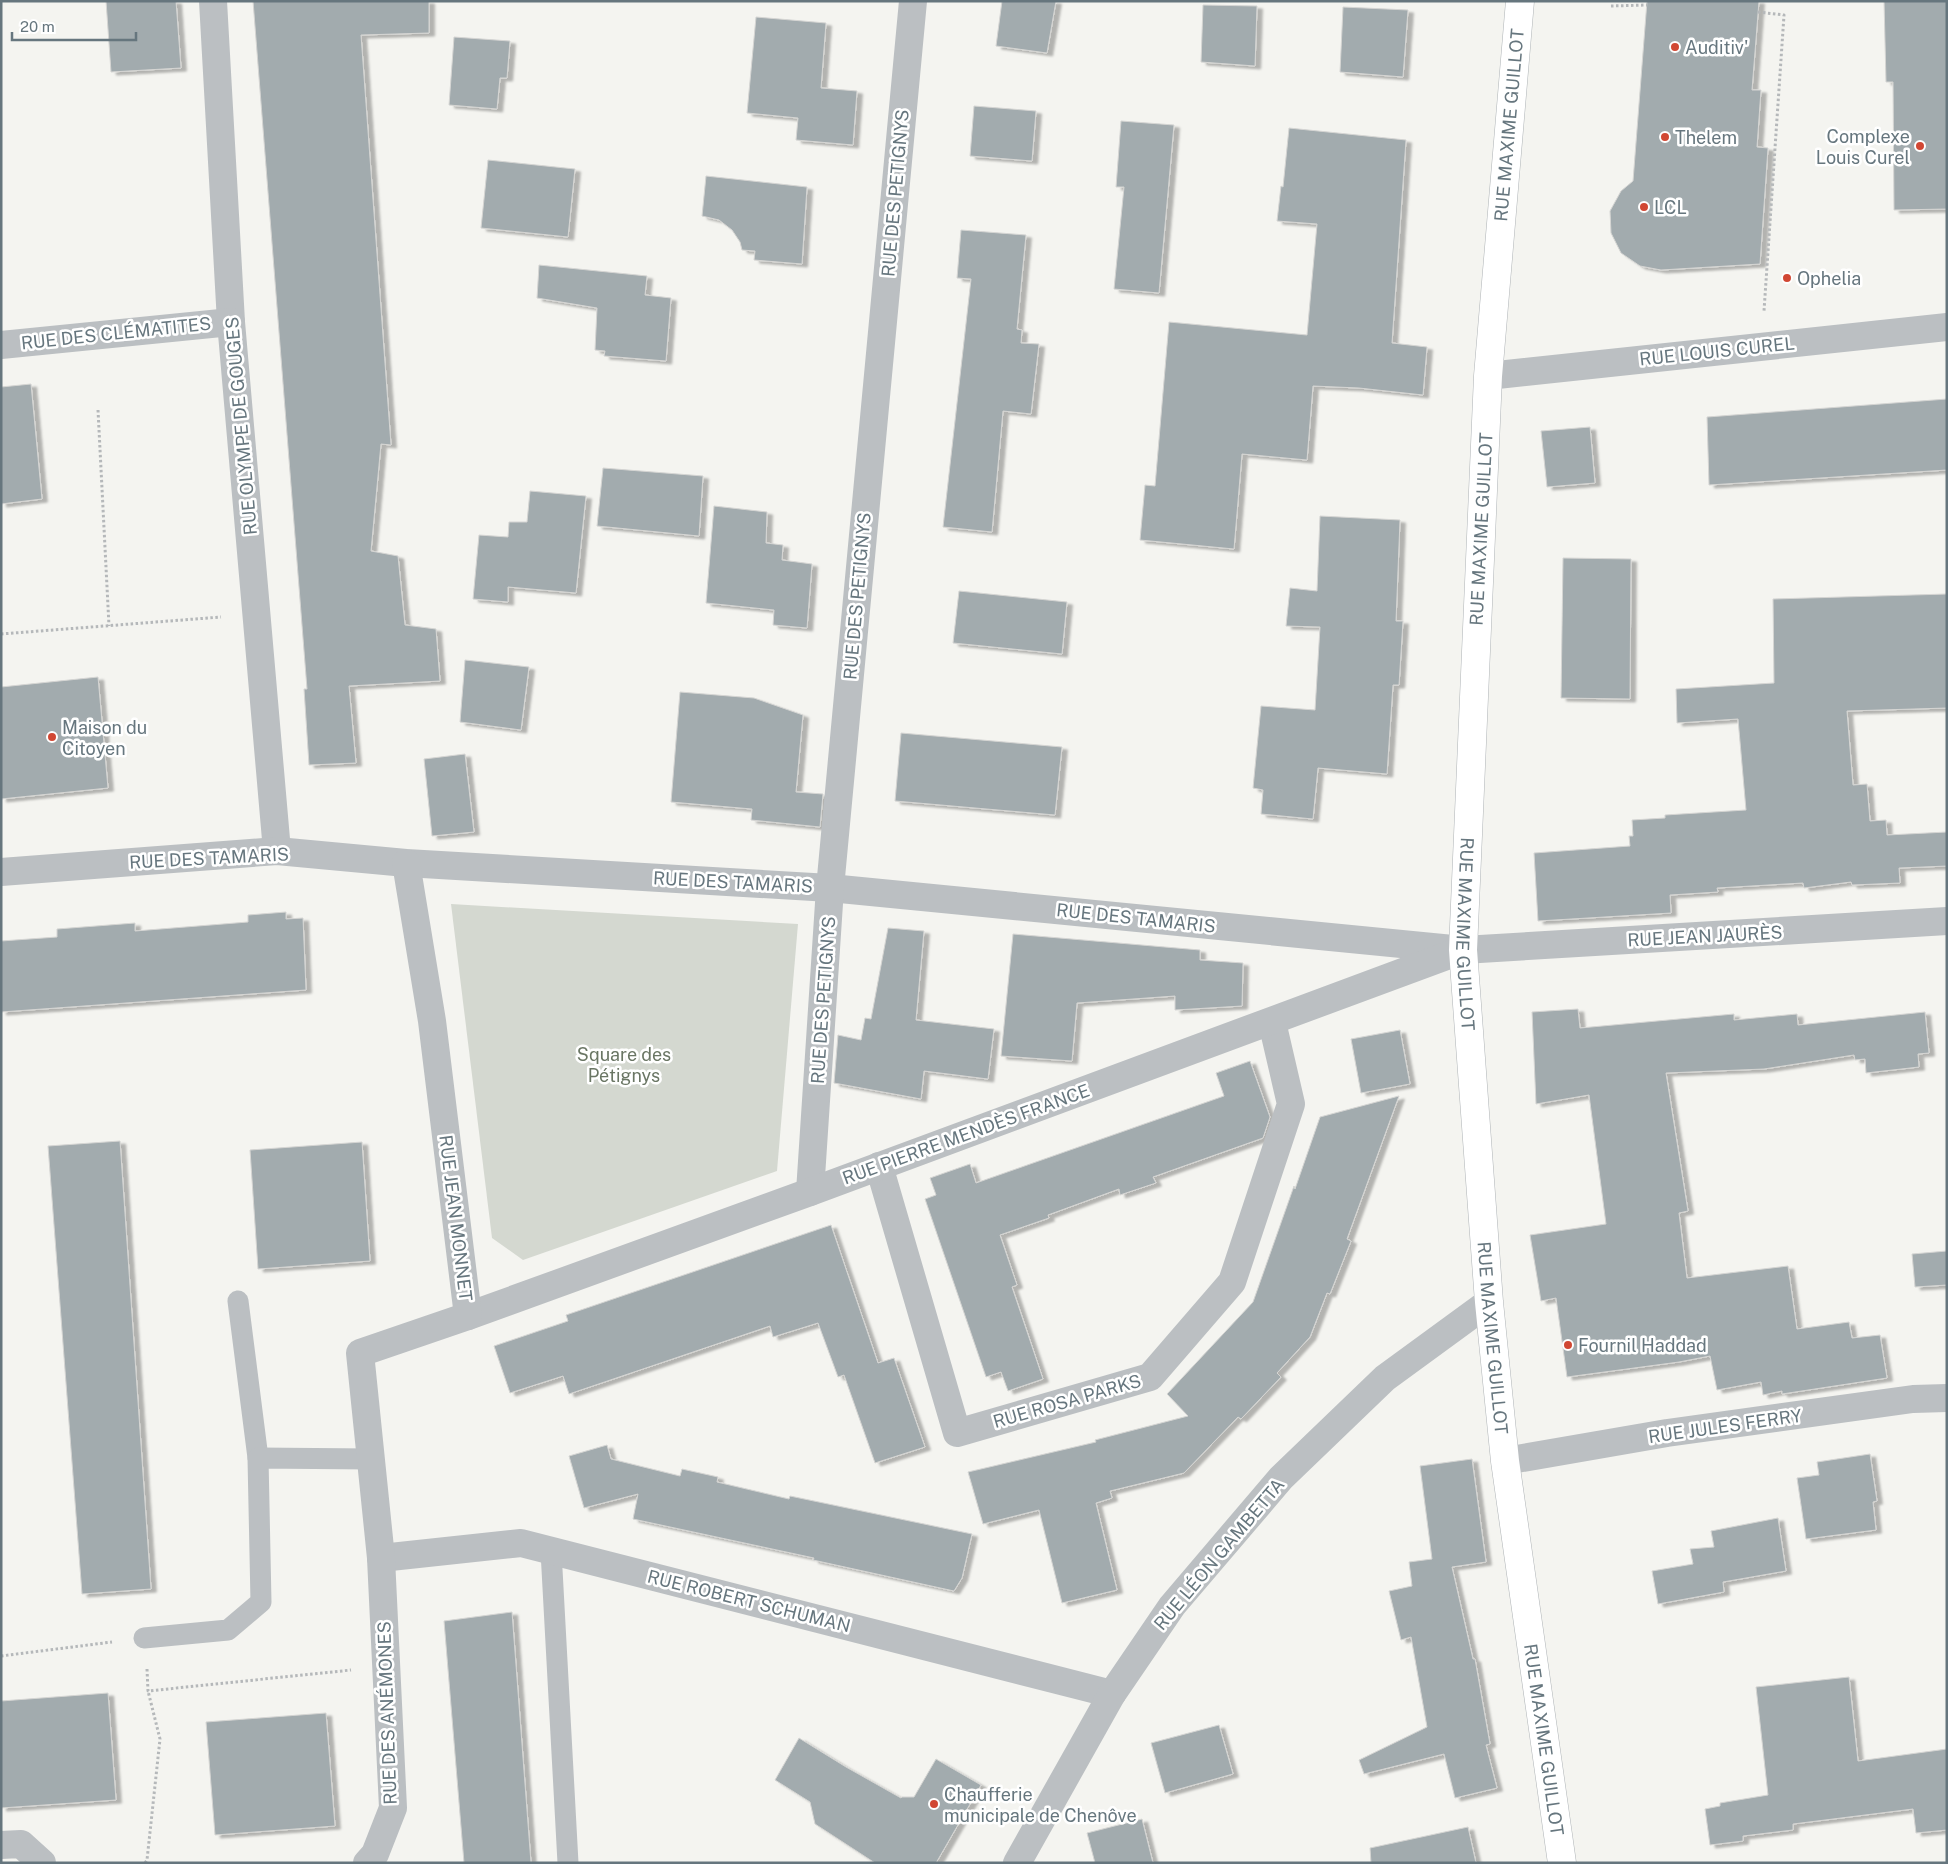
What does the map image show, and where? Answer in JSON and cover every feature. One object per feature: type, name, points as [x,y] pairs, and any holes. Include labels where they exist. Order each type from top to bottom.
[{"type":"street","name":"RUE OLYMPE DE GOUGES","points":[[213,1],[231,322],[277,851]]},
{"type":"street","name":"RUE DES PETIGNYS","points":[[810,1192],[830,888],[913,1]]},
{"type":"street","name":"RUE MAXIME GUILLOT","points":[[1520,1],[1488,376],[1463,950],[1489,1302],[1505,1461],[1562,1863]]},
{"type":"street","name":"RUE DES CLÉMATITES","points":[[1,345],[231,322]]},
{"type":"street","name":"RUE LOUIS CUREL","points":[[1488,376],[1947,327]]},
{"type":"street","name":"RUE DES TAMARIS","points":[[1,872],[277,851],[406,863],[830,888],[1463,950]]},
{"type":"street","name":"RUE JEAN MONNET","points":[[382,1558],[360,1353],[468,1316],[432,1021],[406,863]]},
{"type":"street","name":"RUE JEAN JAURÈS","points":[[1463,950],[1947,921]]},
{"type":"street","name":"RUE PIERRE MENDÈS FRANCE","points":[[468,1316],[810,1192],[1463,950]]},
{"type":"street","name":"RUE ROSA PARKS","points":[[879,1166],[956,1432],[1150,1378],[1232,1282],[1291,1104],[1272,1022]]},
{"type":"street","name":"RUE LÉON GAMBETTA","points":[[1017,1863],[1112,1694],[1172,1606],[1281,1478],[1385,1378],[1489,1302]]},
{"type":"street","name":"RUE JULES FERRY","points":[[1505,1461],[1667,1433],[1913,1400],[1947,1398]]},
{"type":"street","name":"RUE ROBERT SCHUMAN","points":[[382,1558],[521,1543],[1112,1694]]},
{"type":"street","name":"RUE DES ANÉMONES","points":[[367,1863],[375,1854],[394,1808],[382,1558]]},
{"type":"street","points":[[1,1845],[22,1844],[42,1863]]},
{"type":"lane","points":[[144,1638],[228,1630],[261,1602],[258,1458],[238,1301]]},
{"type":"lane","points":[[258,1458],[372,1459]]},
{"type":"lane","points":[[551,1551],[568,1863]]},
{"type":"path","points":[[1611,6],[1647,5]]},
{"type":"path","points":[[1758,12],[1784,15],[1762,347]]},
{"type":"path","points":[[98,410],[109,626]]},
{"type":"path","points":[[1,634],[256,614]]},
{"type":"path","points":[[145,1863],[147,1860],[160,1739],[148,1691]]},
{"type":"green space","name":"Square des Pétignys","points":[[451,904],[798,924],[777,1171],[523,1260],[492,1238]]},
{"type":"building","points":[[106,1],[176,1],[181,68],[111,72]]},
{"type":"building","points":[[253,1],[429,1],[429,33],[361,35],[391,445],[381,444],[371,551],[398,556],[405,625],[436,629],[440,681],[349,686],[356,763],[309,765],[304,689],[307,689]]},
{"type":"building","points":[[1002,1],[1056,1],[1047,53],[996,46]]},
{"type":"building","points":[[1647,1],[1759,1],[1752,90],[1761,90],[1757,147],[1768,148],[1760,264],[1661,270],[1640,266],[1621,253],[1611,233],[1610,211],[1621,191],[1633,181]]},
{"type":"building","name":"Complexe Louis Curel","points":[[1884,1],[1947,1],[1947,209],[1894,210],[1893,82],[1886,82]]},
{"type":"building","points":[[1203,5],[1257,6],[1255,66],[1201,62]]},
{"type":"building","points":[[1343,7],[1408,10],[1403,77],[1340,72]]},
{"type":"building","points":[[756,17],[826,23],[821,88],[857,91],[853,145],[796,140],[798,118],[747,113]]},
{"type":"building","points":[[454,37],[510,41],[507,78],[500,78],[497,109],[449,105]]},
{"type":"building","points":[[974,106],[1036,111],[1032,161],[970,156]]},
{"type":"building","points":[[1121,121],[1174,125],[1159,293],[1114,289],[1124,187],[1116,187]]},
{"type":"building","points":[[1289,128],[1406,140],[1392,343],[1427,347],[1423,395],[1359,388],[1313,386],[1307,460],[1242,454],[1234,549],[1140,540],[1145,485],[1155,486],[1169,322],[1307,335],[1317,224],[1277,221],[1281,186],[1283,187]]},
{"type":"building","points":[[488,160],[575,169],[568,237],[481,228]]},
{"type":"building","points":[[706,176],[807,187],[802,264],[754,260],[755,251],[742,250],[740,242],[732,230],[719,220],[702,216]]},
{"type":"building","points":[[961,230],[1026,235],[1017,329],[1022,330],[1021,343],[1039,344],[1031,414],[1003,411],[992,532],[943,527],[971,279],[957,278]]},
{"type":"building","points":[[539,265],[647,276],[645,295],[671,298],[666,361],[604,356],[605,351],[595,350],[597,308],[537,298]]},
{"type":"building","points":[[31,384],[42,499],[1,504],[1,387]]},
{"type":"building","points":[[1947,399],[1947,470],[1709,485],[1707,417]]},
{"type":"building","points":[[1590,427],[1595,483],[1547,487],[1541,431]]},
{"type":"building","points":[[603,468],[703,476],[699,536],[597,526]]},
{"type":"building","points":[[530,491],[586,496],[576,593],[508,587],[508,602],[473,599],[479,535],[508,537],[509,522],[527,522]]},
{"type":"building","points":[[714,506],[767,512],[766,543],[783,545],[782,560],[812,564],[807,628],[773,625],[774,610],[706,603]]},
{"type":"building","points":[[1320,516],[1400,520],[1396,621],[1403,621],[1399,685],[1393,685],[1387,774],[1318,768],[1313,819],[1261,814],[1263,790],[1253,788],[1261,706],[1315,710],[1320,627],[1286,626],[1290,588],[1317,591]]},
{"type":"building","points":[[1563,558],[1631,559],[1630,699],[1561,698]]},
{"type":"building","points":[[959,591],[1067,602],[1062,654],[953,643]]},
{"type":"building","points":[[1947,594],[1947,708],[1847,711],[1853,785],[1867,784],[1870,821],[1886,820],[1887,835],[1947,832],[1947,866],[1899,868],[1900,883],[1852,885],[1851,882],[1804,888],[1803,883],[1717,888],[1718,892],[1670,895],[1671,913],[1538,921],[1534,853],[1630,846],[1629,836],[1633,836],[1632,820],[1665,818],[1665,815],[1746,810],[1738,719],[1677,723],[1676,689],[1774,683],[1773,599]]},
{"type":"building","points":[[465,660],[529,667],[521,730],[460,722]]},
{"type":"building","name":"Maison du Citoyen","points":[[98,677],[108,788],[1,799],[1,687]]},
{"type":"building","points":[[680,692],[754,698],[803,715],[796,792],[823,794],[820,827],[751,820],[752,809],[671,802]]},
{"type":"building","points":[[901,733],[1062,747],[1055,815],[895,801]]},
{"type":"building","points":[[465,754],[474,832],[432,836],[424,759]]},
{"type":"building","points":[[286,912],[286,919],[303,918],[306,990],[1,1012],[1,941],[57,937],[57,929],[135,923],[135,931],[248,922],[248,915]]},
{"type":"building","points":[[888,928],[924,931],[916,1020],[994,1029],[988,1079],[924,1071],[921,1099],[834,1083],[838,1035],[861,1040],[865,1018],[871,1019]]},
{"type":"building","points":[[1013,934],[1200,950],[1200,960],[1243,963],[1242,1006],[1175,1010],[1175,996],[1077,1003],[1072,1061],[1001,1056]]},
{"type":"building","points":[[1578,1009],[1580,1028],[1734,1014],[1734,1020],[1797,1014],[1798,1025],[1925,1012],[1929,1053],[1918,1054],[1919,1067],[1866,1073],[1865,1059],[1855,1060],[1854,1055],[1764,1069],[1666,1073],[1688,1211],[1679,1213],[1687,1278],[1788,1266],[1797,1329],[1849,1322],[1852,1338],[1880,1335],[1887,1378],[1782,1394],[1782,1391],[1763,1395],[1761,1382],[1717,1390],[1710,1356],[1567,1377],[1556,1298],[1541,1301],[1530,1235],[1606,1224],[1589,1095],[1536,1104],[1532,1012]]},
{"type":"building","points":[[1400,1030],[1410,1084],[1361,1093],[1351,1039]]},
{"type":"building","points":[[1250,1061],[1270,1117],[1263,1138],[1153,1177],[1156,1183],[1120,1195],[1119,1189],[1048,1215],[1049,1218],[1000,1235],[1017,1285],[1012,1287],[1043,1379],[1008,1391],[1001,1372],[986,1377],[925,1199],[936,1195],[930,1178],[970,1164],[976,1183],[1224,1096],[1216,1073]]},
{"type":"building","points":[[1399,1096],[1347,1239],[1351,1241],[1330,1294],[1327,1293],[1310,1337],[1277,1373],[1281,1377],[1241,1419],[1238,1417],[1184,1473],[1110,1491],[1112,1498],[1096,1503],[1117,1590],[1062,1603],[1039,1510],[983,1524],[968,1472],[1096,1442],[1095,1440],[1188,1416],[1167,1394],[1253,1302],[1320,1117]]},
{"type":"building","points":[[120,1141],[151,1589],[82,1594],[48,1146]]},
{"type":"building","points":[[362,1142],[370,1261],[258,1269],[250,1150]]},
{"type":"building","points":[[831,1225],[878,1363],[894,1358],[925,1447],[875,1463],[844,1375],[838,1377],[818,1323],[773,1337],[770,1326],[569,1394],[563,1376],[510,1393],[494,1346],[568,1321],[566,1315]]},
{"type":"building","points":[[1947,1251],[1947,1285],[1915,1287],[1912,1254]]},
{"type":"building","points":[[607,1445],[611,1459],[680,1476],[682,1469],[718,1477],[717,1482],[789,1499],[790,1496],[972,1534],[962,1578],[954,1591],[813,1560],[814,1558],[633,1519],[638,1494],[584,1508],[569,1456]]},
{"type":"building","points":[[1870,1454],[1877,1501],[1873,1502],[1876,1530],[1806,1539],[1797,1478],[1819,1475],[1817,1462]]},
{"type":"building","points":[[1472,1459],[1486,1562],[1452,1567],[1473,1659],[1475,1659],[1490,1744],[1486,1745],[1497,1788],[1455,1798],[1444,1754],[1364,1774],[1359,1760],[1427,1727],[1411,1637],[1401,1640],[1389,1591],[1412,1586],[1409,1562],[1432,1559],[1420,1466]]},
{"type":"building","points":[[1778,1518],[1786,1571],[1723,1582],[1724,1592],[1658,1604],[1652,1571],[1693,1564],[1690,1549],[1714,1547],[1711,1531]]},
{"type":"building","points":[[512,1612],[531,1863],[464,1863],[444,1621]]},
{"type":"building","points":[[1849,1677],[1858,1761],[1947,1749],[1947,1830],[1916,1833],[1913,1809],[1793,1824],[1793,1830],[1743,1836],[1743,1841],[1710,1845],[1705,1809],[1720,1806],[1720,1803],[1768,1795],[1756,1687]]},
{"type":"building","points":[[108,1693],[116,1800],[1,1808],[1,1701]]},
{"type":"building","points":[[326,1713],[335,1826],[215,1835],[206,1722]]},
{"type":"building","points":[[1219,1725],[1233,1774],[1165,1793],[1151,1743]]},
{"type":"building","points":[[799,1738],[901,1798],[914,1797],[936,1759],[981,1785],[936,1863],[875,1863],[815,1824],[810,1802],[775,1780]]},
{"type":"building","points":[[1142,1819],[1153,1863],[1095,1863],[1087,1833]]},
{"type":"building","points":[[1468,1827],[1476,1863],[1371,1863],[1370,1848]]},
{"type":"place","name":"Auditiv'","points":[[1675,47]]},
{"type":"place","name":"Thelem","points":[[1665,137]]},
{"type":"place","name":"Complexe Louis Curel","points":[[1920,146]]},
{"type":"place","name":"LCL","points":[[1644,207]]},
{"type":"place","name":"Ophelia","points":[[1787,278]]},
{"type":"place","name":"Maison du Citoyen","points":[[52,737]]},
{"type":"place","name":"Fournil Haddad","points":[[1568,1345]]},
{"type":"place","name":"Chaufferie municipale de Chenôve","points":[[934,1804]]}]
